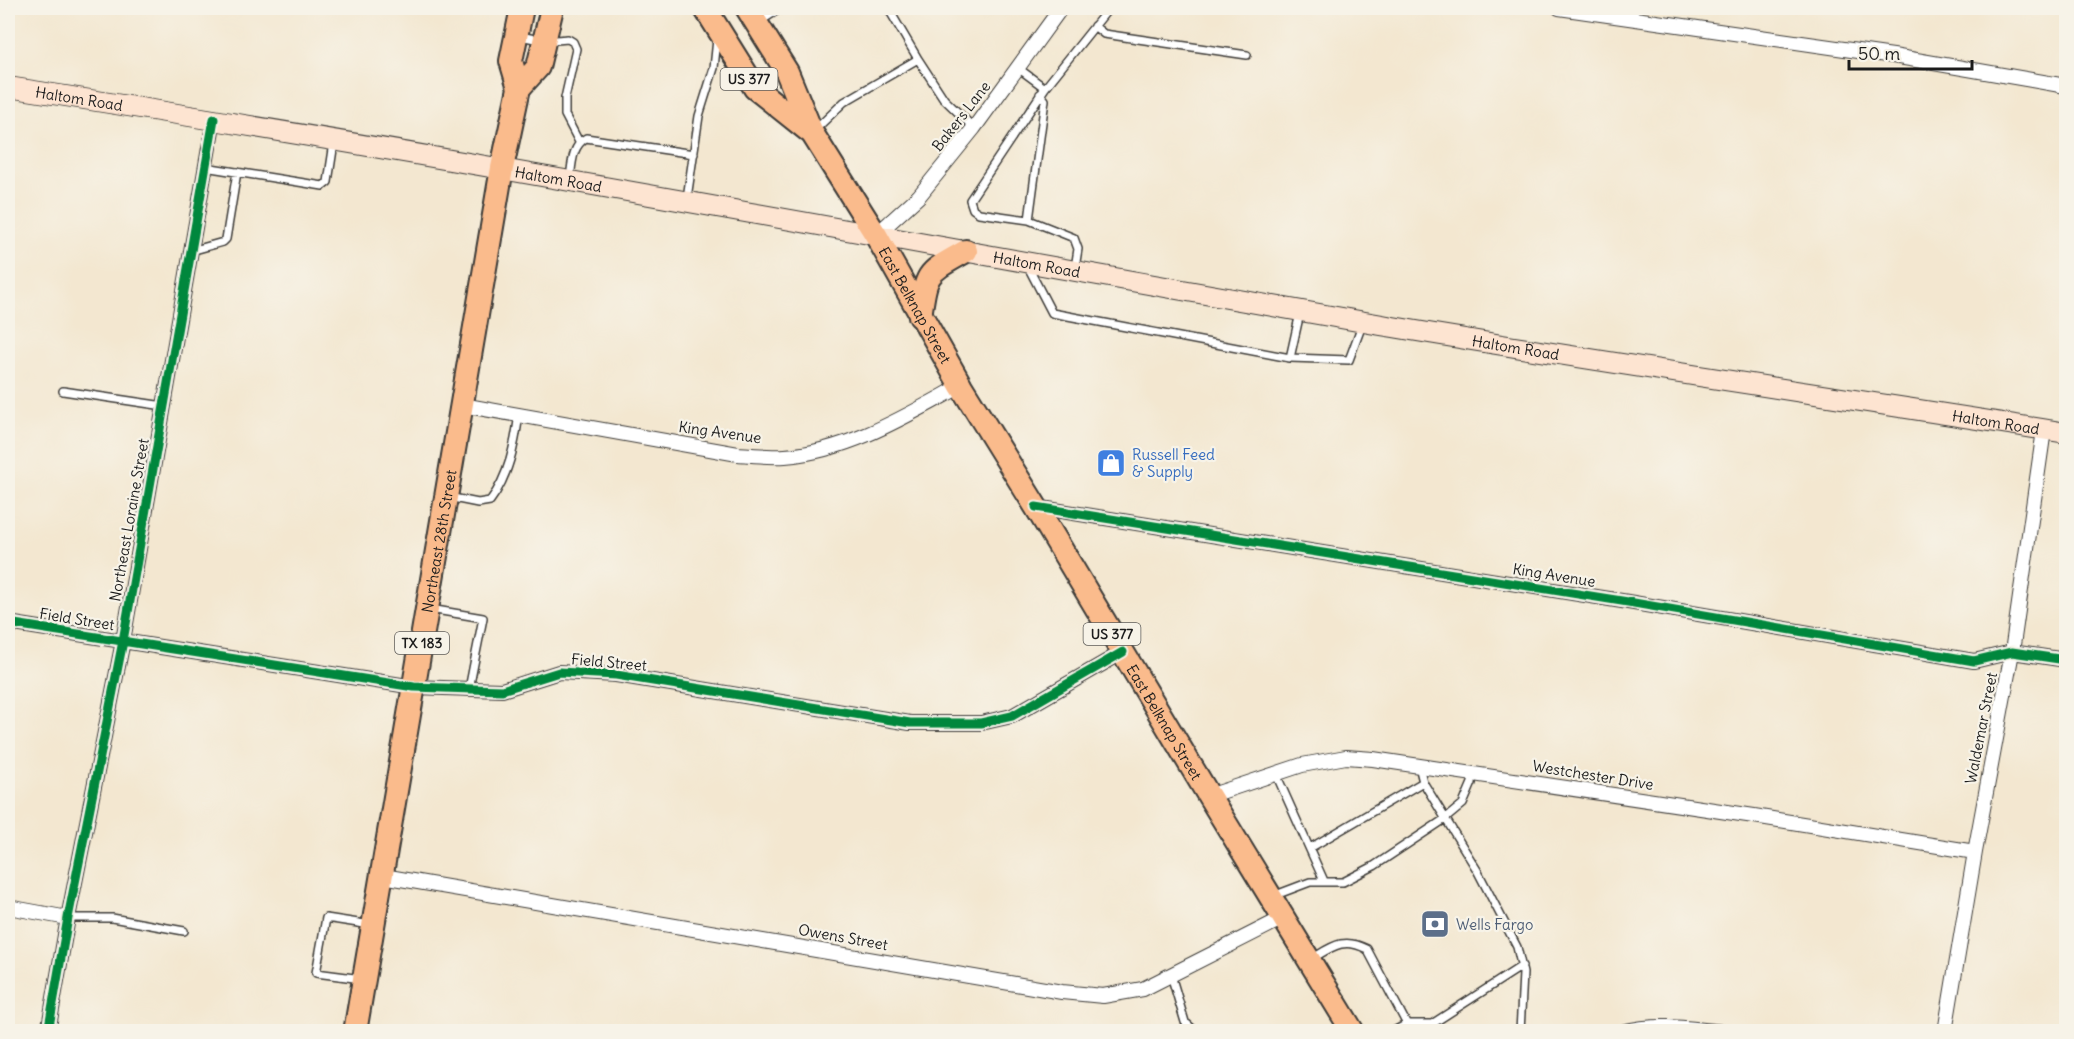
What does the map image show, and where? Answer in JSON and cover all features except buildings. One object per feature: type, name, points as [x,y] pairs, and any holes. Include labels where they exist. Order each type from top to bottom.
[{"type":"main road","name":"Northeast 28th Street","points":[[355,1032],[502,168],[519,88],[511,62],[520,8]]},
{"type":"main road","name":"Northeast 28th Street","points":[[519,88],[538,67],[552,8]]},
{"type":"main road","name":"US 377","points":[[705,8],[755,88],[812,133]]},
{"type":"main road","name":"US 377","points":[[752,16],[787,72],[812,133]]},
{"type":"main road","name":"Haltom Road","points":[[8,87],[502,168],[1363,321],[2067,433]]},
{"type":"main road","name":"East Belknap Street","points":[[812,133],[876,236],[961,386],[1353,1032]]},
{"type":"main road","points":[[920,316],[928,277],[935,268],[966,251]]},
{"type":"street","name":"Bakers Lane","points":[[876,236],[918,196],[974,128],[1061,8]]},
{"type":"street","points":[[1559,8],[1893,56],[2067,86]]},
{"type":"street","name":"Northeast Loraine Street","points":[[48,1032],[68,918],[123,641],[214,119]]},
{"type":"street","name":"King Avenue","points":[[462,405],[738,454],[784,456],[826,449],[888,426],[961,386]]},
{"type":"street","name":"Waldemar Street","points":[[1945,1032],[2012,652],[2044,430]]},
{"type":"street","name":"King Avenue","points":[[1036,507],[1604,598],[1974,661],[2012,652],[2067,660]]},
{"type":"street","name":"Field Street","points":[[8,623],[414,687],[502,690],[559,672],[616,675],[910,723],[981,723],[1012,716],[1123,652]]},
{"type":"street","name":"Westchester Drive","points":[[1209,796],[1302,765],[1346,757],[1373,759],[1766,818],[1975,852]]},
{"type":"street","name":"Owens Street","points":[[383,876],[1062,992],[1103,996],[1143,989],[1283,918]]},
{"type":"street","points":[[8,906],[68,918]]},
{"type":"street","points":[[1622,1032],[1640,1027],[1670,1026],[1722,1032]]},
{"type":"lane","points":[[752,16],[781,8]]},
{"type":"lane","points":[[888,8],[944,99],[974,128]]},
{"type":"lane","points":[[1074,270],[1078,249],[1074,238],[1029,220],[979,213],[973,209],[970,200],[1043,91],[1109,8]]},
{"type":"lane","points":[[1095,26],[1104,34],[1247,55]]},
{"type":"lane","points":[[687,201],[699,116],[714,68],[718,27]]},
{"type":"lane","points":[[516,36],[545,40],[568,39],[573,42],[576,48],[565,98],[566,115],[579,142]]},
{"type":"lane","points":[[812,133],[844,102],[918,58]]},
{"type":"lane","points":[[1018,68],[1043,91],[1045,100],[1029,220]]},
{"type":"lane","points":[[570,180],[574,150],[579,142],[586,138],[694,154]]},
{"type":"lane","points":[[205,167],[323,186],[328,182],[335,140]]},
{"type":"lane","points":[[191,251],[223,242],[226,239],[237,172]]},
{"type":"lane","points":[[1025,262],[1052,313],[1290,358],[1349,360],[1363,321]]},
{"type":"lane","points":[[1290,358],[1301,310]]},
{"type":"lane","points":[[63,391],[164,406]]},
{"type":"lane","points":[[447,497],[478,503],[490,501],[506,471],[515,441],[519,414]]},
{"type":"lane","points":[[428,608],[483,618],[469,689]]},
{"type":"lane","points":[[1419,766],[1423,782],[1477,870],[1517,947],[1523,973],[1520,1032]]},
{"type":"lane","points":[[1276,774],[1324,881]]},
{"type":"lane","points":[[1270,897],[1310,882],[1343,882],[1374,866],[1445,819],[1463,804],[1472,783],[1473,774]]},
{"type":"lane","points":[[1310,848],[1423,782]]},
{"type":"lane","points":[[68,918],[112,918],[184,931]]},
{"type":"lane","points":[[364,980],[316,973],[326,918],[373,925]]},
{"type":"lane","points":[[1309,960],[1345,942],[1356,943],[1367,949],[1411,1032]]},
{"type":"lane","points":[[1392,1032],[1407,1024],[1432,1024],[1522,966]]},
{"type":"lane","points":[[1171,975],[1185,1022],[1196,1032]]},
{"type":"cycle path","points":[[48,1032],[68,918],[123,641],[214,119]]},
{"type":"cycle path","points":[[1036,507],[1628,602],[1974,661],[2012,652],[2066,660]]},
{"type":"cycle path","points":[[8,623],[414,687],[502,690],[559,672],[616,675],[910,723],[981,723],[1012,716],[1123,652]]},
{"type":"place","name":"Russell Feed & Supply","points":[[1111,463]]},
{"type":"place","name":"Wells Fargo","points":[[1435,924]]}]
